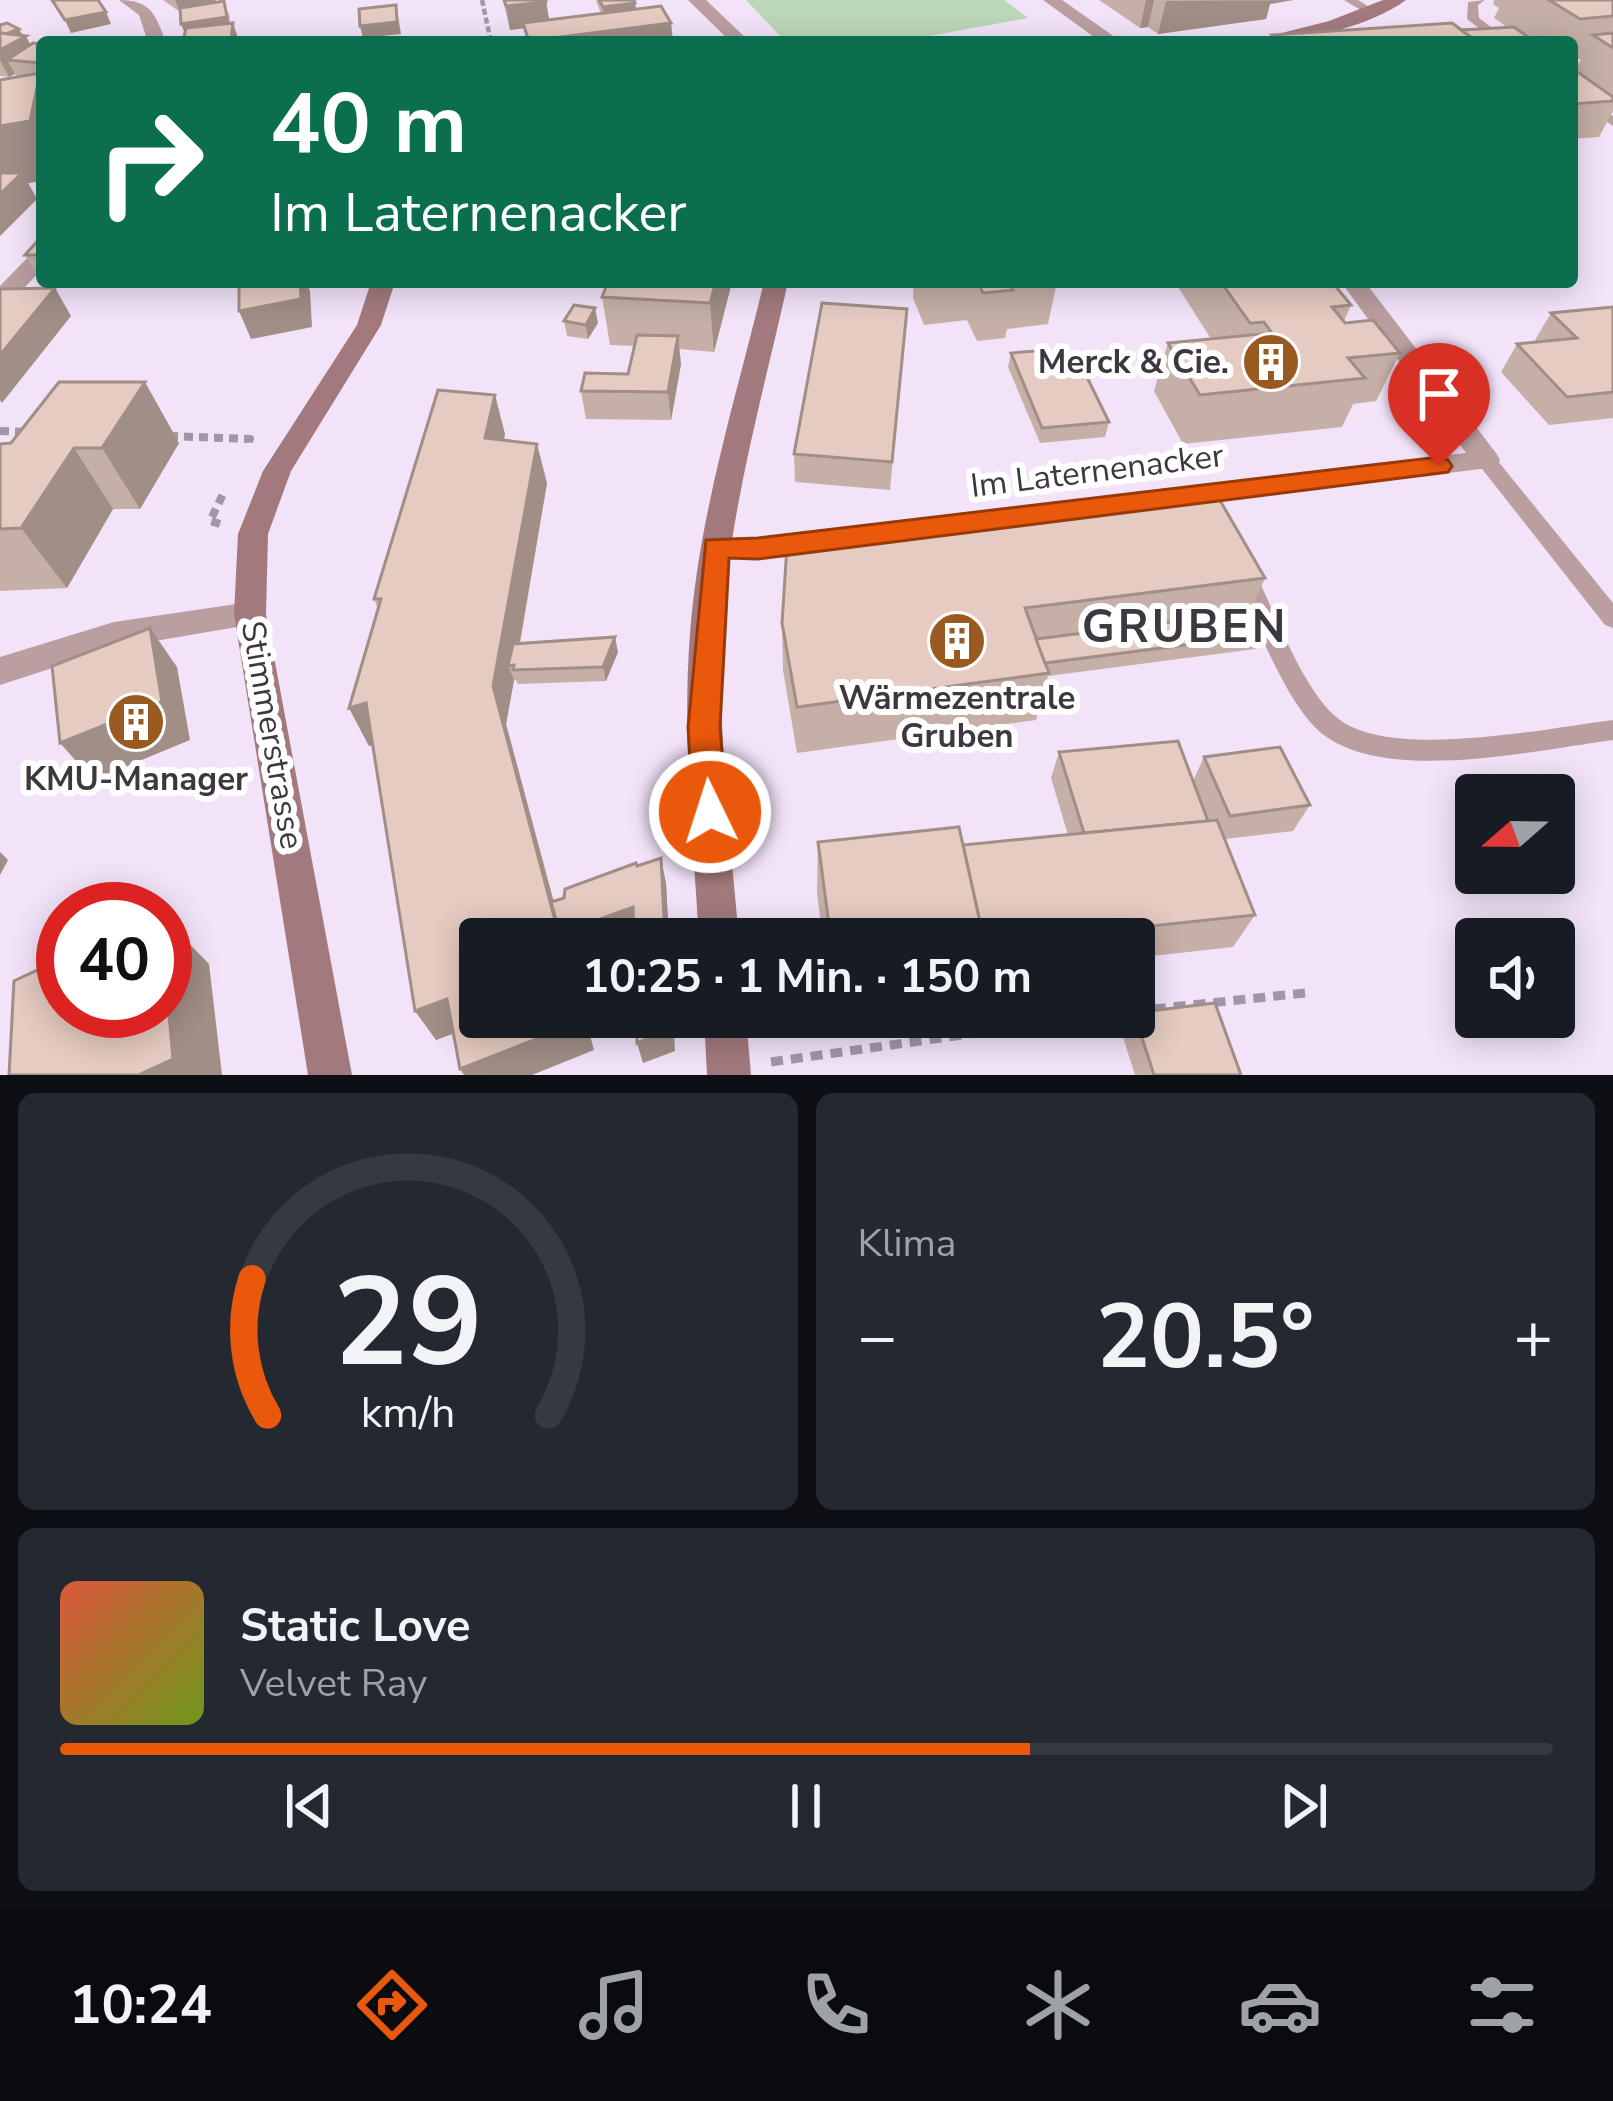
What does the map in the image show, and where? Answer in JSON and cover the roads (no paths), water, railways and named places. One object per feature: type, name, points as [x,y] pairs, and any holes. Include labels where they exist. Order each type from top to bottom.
[{"type":"street","points":[[127,0],[146,12],[155,36]]},
{"type":"street","points":[[696,0],[735,36]]},
{"type":"street","points":[[1051,0],[1104,36]]},
{"type":"street","points":[[1279,36],[1372,13],[1398,0]]},
{"type":"street","points":[[0,300],[36,262]]},
{"type":"street","name":"Stimmerstrasse","points":[[330,1075],[250,614],[254,533],[277,471],[369,325],[381,288]]},
{"type":"street","points":[[718,918],[704,727],[716,547],[775,288]]},
{"type":"street","points":[[1357,288],[1486,460]]},
{"type":"street","name":"Im Laternenacker","points":[[716,547],[758,548],[1209,505],[1486,460]]},
{"type":"street","points":[[0,671],[114,635],[250,614]]},
{"type":"street","points":[[727,1038],[729,1071]]},
{"type":"lane","points":[[1350,0],[1372,13]]},
{"type":"lane","points":[[1479,0],[1472,4],[1473,19],[1496,36]]},
{"type":"lane","points":[[1578,96],[1613,122]]},
{"type":"lane","points":[[1486,460],[1613,619]]},
{"type":"lane","points":[[1236,557],[1311,704],[1330,727],[1366,748],[1404,752],[1613,730]]},
{"type":"place","name":"Merck & Cie.","points":[[1271,362]]},
{"type":"place","name":"Wärmezentrale Gruben","points":[[957,641]]},
{"type":"place","name":"KMU-Manager","points":[[136,722]]},
{"type":"district","name":"GRUBEN","points":[[1185,627]]}]
